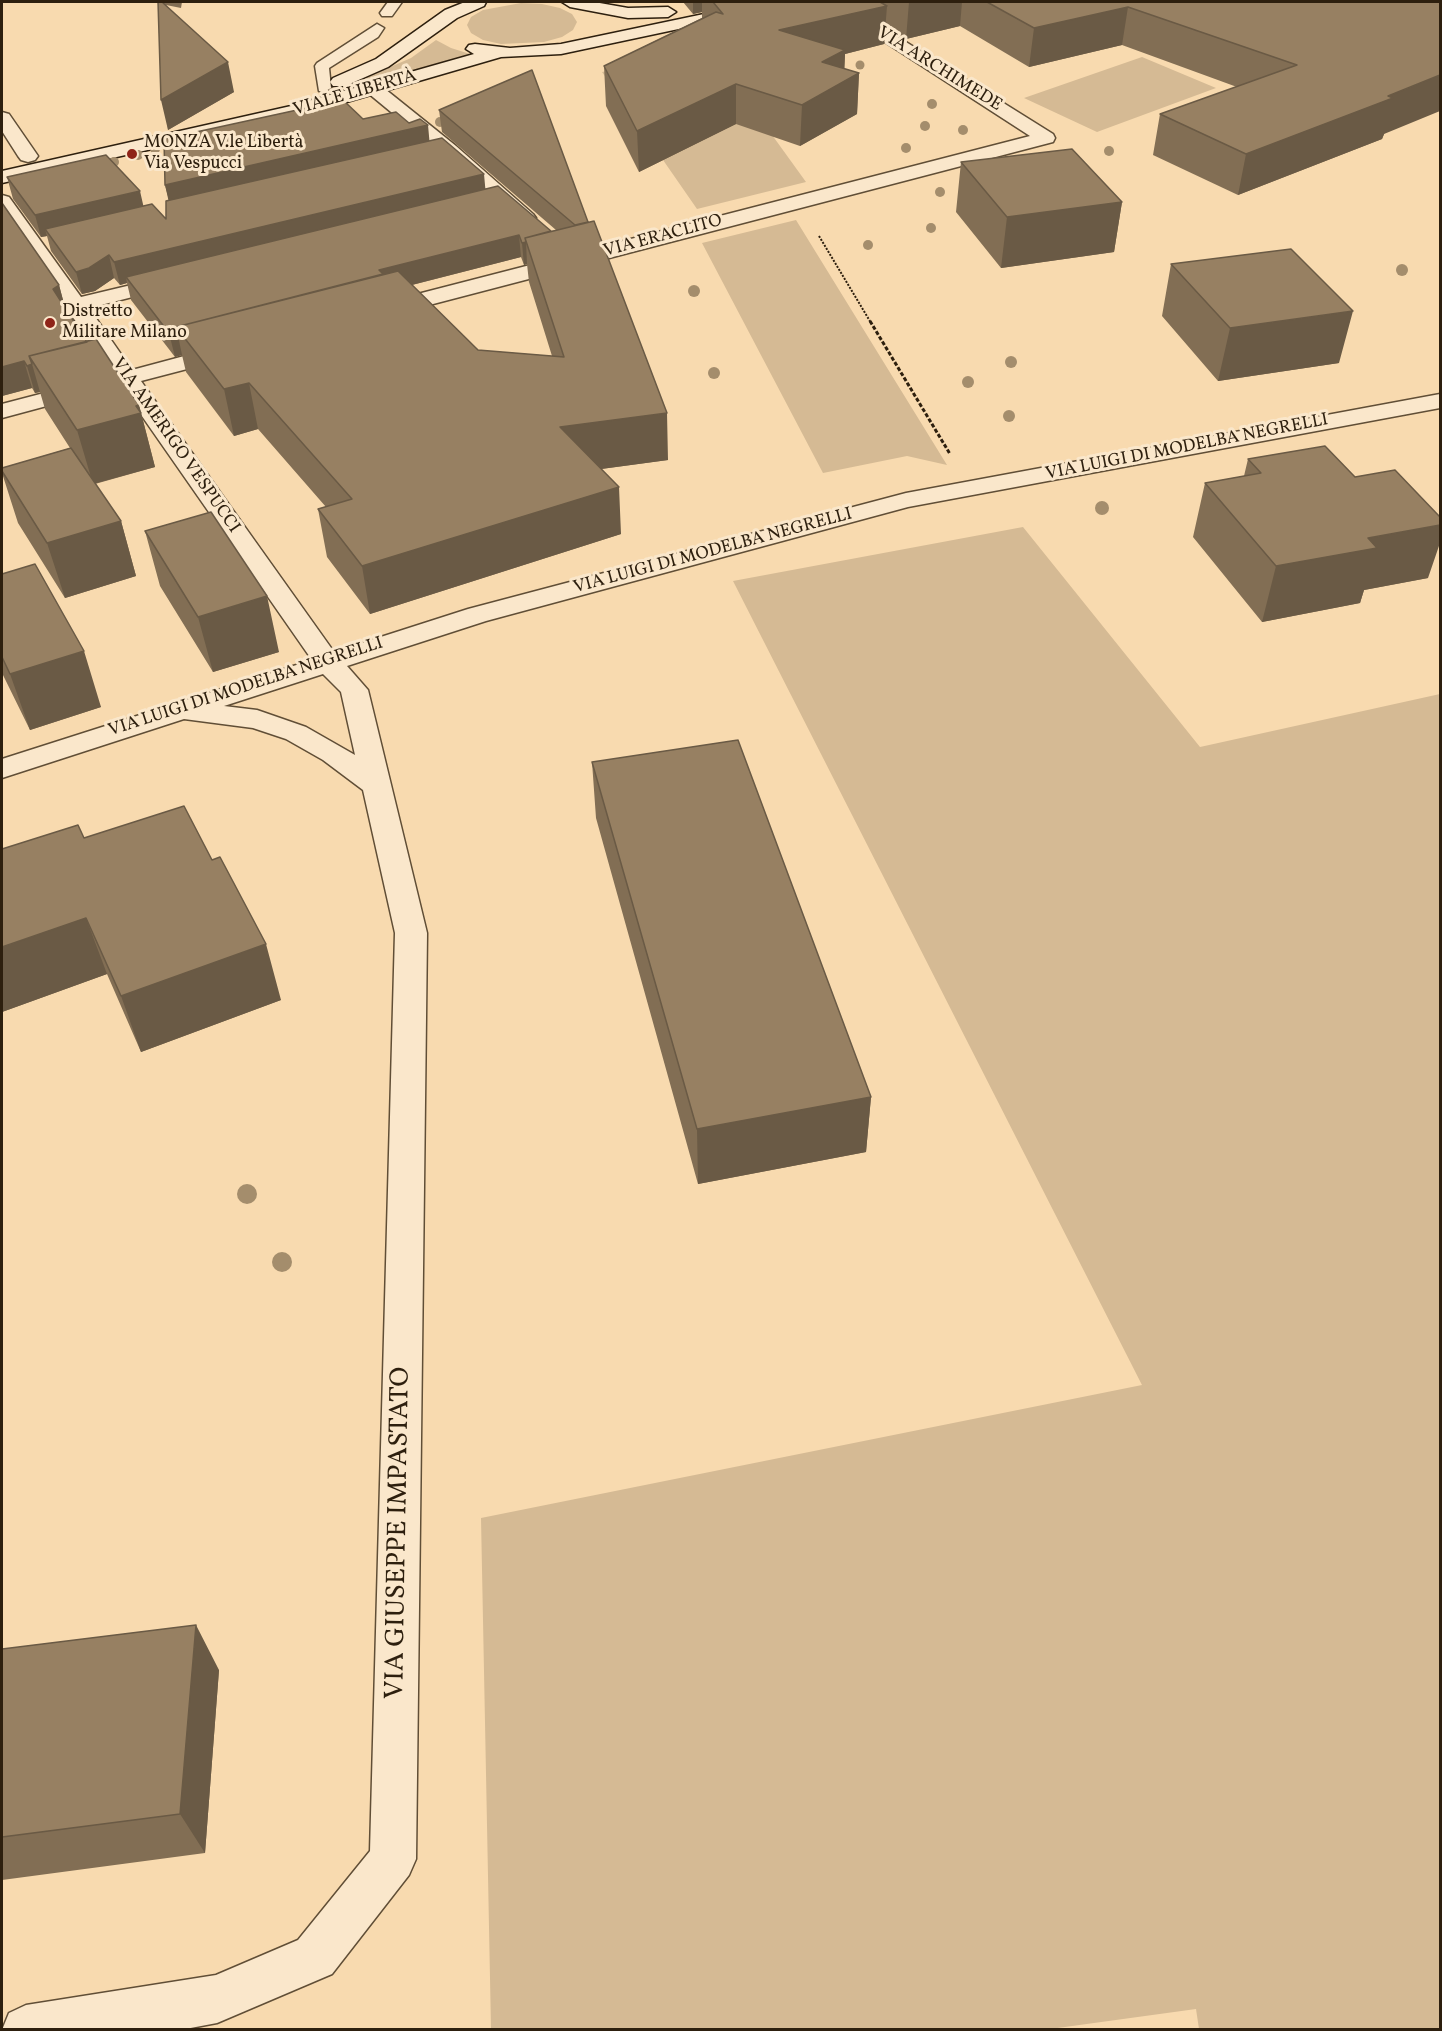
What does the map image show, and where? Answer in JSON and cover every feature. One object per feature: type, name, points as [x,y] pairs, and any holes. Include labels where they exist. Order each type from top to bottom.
[{"type":"street","name":"VIALE LIBERTÀ","points":[[2,162],[260,105],[324,88],[382,63],[451,14],[478,2]]},
{"type":"street","name":"VIALE LIBERTÀ","points":[[573,3],[642,14],[668,12],[720,2]]},
{"type":"street","name":"VIALE LIBERTÀ","points":[[2,177],[269,117],[496,53],[539,52],[580,46],[782,2]]},
{"type":"street","name":"VIA ARCHIMEDE","points":[[831,2],[1046,138]]},
{"type":"street","name":"VIALE LIBERTÀ","points":[[539,52],[573,44],[593,30],[596,23],[593,16],[573,3]]},
{"type":"street","name":"VIALE LIBERTÀ","points":[[451,14],[443,27],[456,42],[496,53]]},
{"type":"street","points":[[374,89],[449,150],[540,230]]},
{"type":"street","points":[[2,118],[28,156]]},
{"type":"street","name":"VIA ERACLITO","points":[[368,314],[1046,138]]},
{"type":"street","points":[[426,155],[449,150]]},
{"type":"street","points":[[482,205],[505,199]]},
{"type":"street","name":"VIA AMERIGO VESPUCCI","points":[[2,201],[327,662]]},
{"type":"street","points":[[35,247],[58,242]]},
{"type":"street","points":[[557,245],[575,260]]},
{"type":"street","points":[[76,305],[192,277]]},
{"type":"street","points":[[2,411],[253,344]]},
{"type":"street","name":"VIA LUIGI DI MODELBA NEGRELLI","points":[[2,769],[178,710],[477,615],[895,503],[1440,401]]},
{"type":"street","name":"VIA GIUSEPPE IMPASTATO","points":[[26,2030],[217,1999],[315,1958],[393,1859],[411,933],[354,690],[327,662]]},
{"type":"street","points":[[178,710],[257,720],[296,733],[333,753],[375,785]]},
{"type":"lane","points":[[324,88],[322,66],[373,34],[377,28]]},
{"type":"path","points":[[799,202],[970,489]]},
{"type":"shaded area","points":[[521,3],[560,8],[572,14],[577,22],[573,30],[562,37],[544,42],[501,44],[483,40],[471,33],[467,25],[471,17],[483,10]]},
{"type":"shaded area","points":[[436,40],[470,54],[348,89],[344,87],[411,58]]},
{"type":"shaded area","points":[[710,49],[806,182],[697,209],[602,72]]},
{"type":"shaded area","points":[[1142,57],[1216,88],[1097,132],[1024,98]]},
{"type":"shaded area","points":[[796,220],[947,465],[907,456],[823,473],[702,243]]},
{"type":"shaded area","points":[[1023,527],[1200,747],[1440,694],[1440,2029],[1199,2029],[1196,2009],[1043,2030],[491,2029],[481,1518],[1142,1385],[733,581]]},
{"type":"building","points":[[158,2],[162,2],[228,62],[161,100]]},
{"type":"building","points":[[713,2],[880,2],[887,6],[779,30],[845,50],[822,62],[859,73],[802,105],[736,84],[637,131],[604,66],[716,12],[723,14]]},
{"type":"building","points":[[987,2],[1440,2],[1440,75],[1388,96],[1393,98],[1246,154],[1160,114],[1297,65],[1128,7],[1034,28]]},
{"type":"building","points":[[532,70],[588,222],[575,225],[439,110]]},
{"type":"building","points":[[343,100],[363,119],[396,112],[409,123],[420,119],[428,125],[165,185],[164,139]]},
{"type":"building","points":[[442,138],[484,174],[114,262],[109,255],[89,268],[76,272],[45,229],[152,204],[166,219],[166,201]]},
{"type":"building","points":[[1072,149],[1122,202],[1007,217],[961,162]]},
{"type":"building","points":[[106,155],[140,191],[35,215],[7,177]]},
{"type":"building","points":[[498,186],[551,231],[525,238],[526,242],[522,243],[519,235],[379,270],[383,274],[176,327],[177,331],[169,333],[126,277]]},
{"type":"building","points":[[2,203],[59,285],[53,289],[87,342],[29,356],[32,364],[27,366],[24,361],[2,367]]},
{"type":"building","points":[[594,221],[667,413],[560,427],[619,487],[362,566],[318,509],[352,499],[249,383],[224,389],[176,327],[398,271],[478,350],[564,357],[525,238]]},
{"type":"building","points":[[1291,249],[1353,311],[1230,328],[1171,264]]},
{"type":"building","points":[[96,339],[139,405],[136,406],[141,413],[77,430],[29,356]]},
{"type":"building","points":[[1325,446],[1355,477],[1395,470],[1440,517],[1440,525],[1368,538],[1377,548],[1276,566],[1205,483],[1261,473],[1248,459]]},
{"type":"building","points":[[71,448],[121,521],[47,543],[2,468]]},
{"type":"building","points":[[211,512],[267,596],[198,617],[145,531]]},
{"type":"building","points":[[35,564],[84,651],[10,674],[2,657],[2,574]]},
{"type":"building","points":[[738,740],[871,1097],[697,1129],[592,762]]},
{"type":"building","points":[[184,806],[212,860],[220,857],[266,944],[121,996],[86,918],[2,947],[2,849],[78,825],[84,838]]},
{"type":"building","points":[[196,1625],[180,1814],[2,1837],[2,1649]]},
{"type":"place","name":"MONZA V.le Libertà Via Vespucci","points":[[132,154]]},
{"type":"place","name":"Distretto Militare Milano","points":[[50,323]]}]
